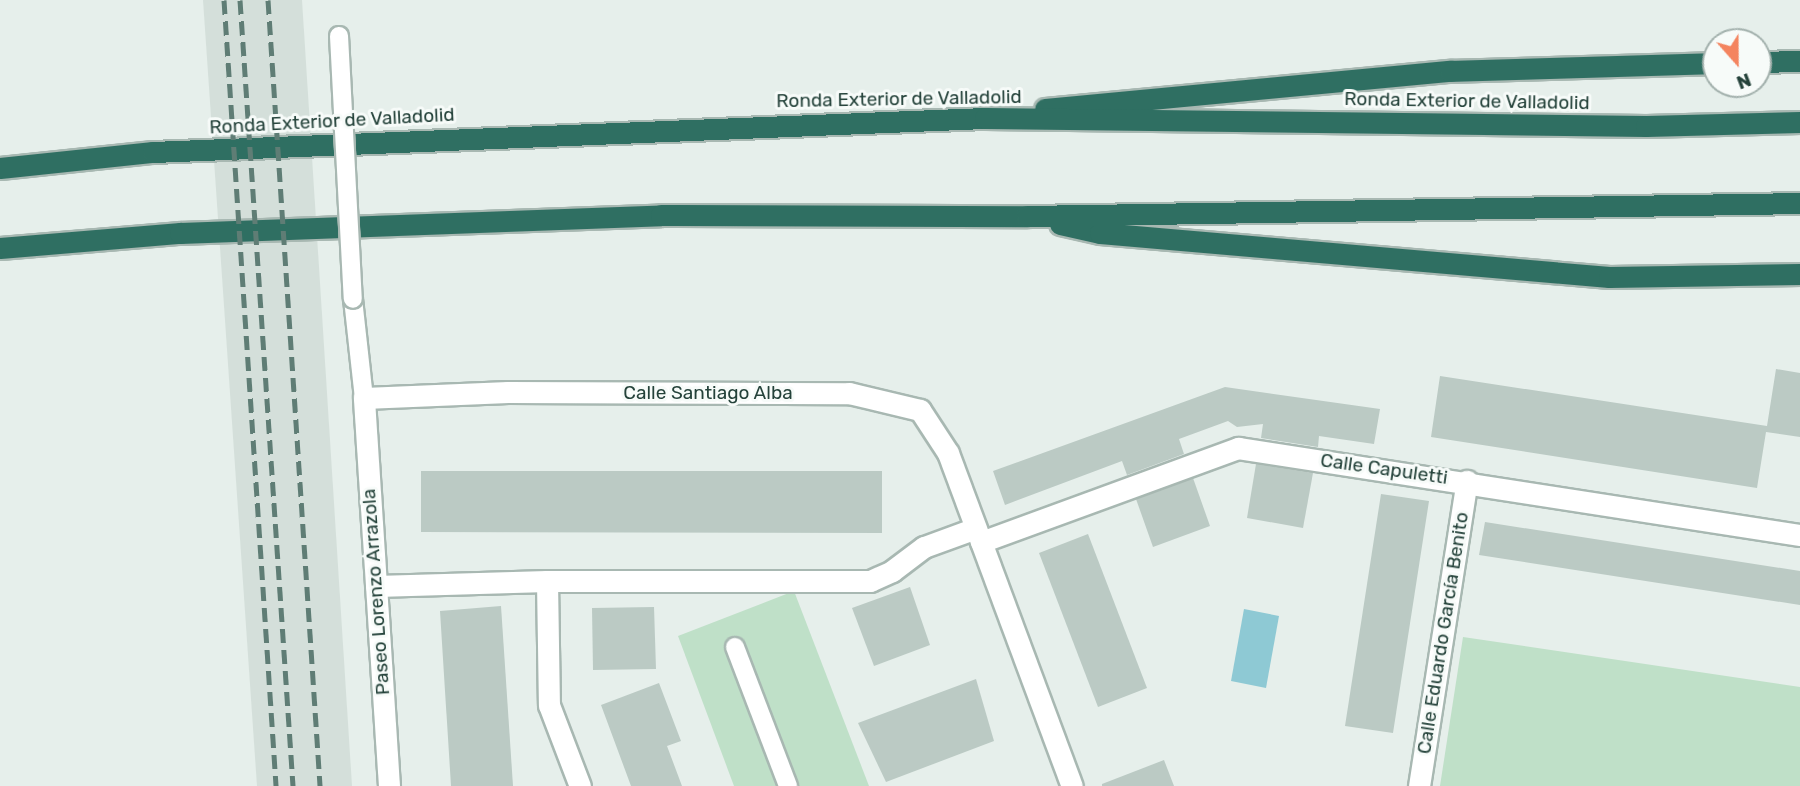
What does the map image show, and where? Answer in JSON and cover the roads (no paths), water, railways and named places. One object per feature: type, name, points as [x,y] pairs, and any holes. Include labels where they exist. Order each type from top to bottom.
[{"type":"highway","points":[[1772,62],[1800,61]]},
{"type":"highway","points":[[985,118],[1083,103],[1450,71],[1702,63]]},
{"type":"highway","name":"Ronda Exterior de Valladolid","points":[[0,168],[166,151],[985,118],[1646,126],[1800,122]]},
{"type":"highway","points":[[0,248],[180,233],[444,221],[661,215],[1027,216],[1800,202]]},
{"type":"highway","points":[[1027,216],[1100,233],[1609,277],[1800,274]]},
{"type":"street","points":[[339,36],[353,299],[364,398]]},
{"type":"street","name":"Calle Santiago Alba","points":[[364,398],[508,392],[849,393],[920,410],[948,453],[1072,786]]},
{"type":"street","name":"Paseo Lorenzo Arrazola","points":[[364,398],[389,786]]},
{"type":"street","name":"Calle Capuletti","points":[[979,535],[1238,448],[1467,481],[1800,536]]},
{"type":"street","name":"Calle Eduardo García Benito","points":[[1419,786],[1467,481]]},
{"type":"street","points":[[376,586],[547,581],[870,580],[892,571],[924,547],[979,535]]},
{"type":"street","points":[[547,581],[549,705],[580,786]]},
{"type":"street","points":[[735,647],[788,786]]},
{"type":"water","points":[[1244,609],[1279,616],[1266,688],[1231,681]]},
{"type":"railway","points":[[224,0],[276,786]]},
{"type":"railway","points":[[240,0],[293,786]]},
{"type":"railway","points":[[268,0],[320,786]]}]
